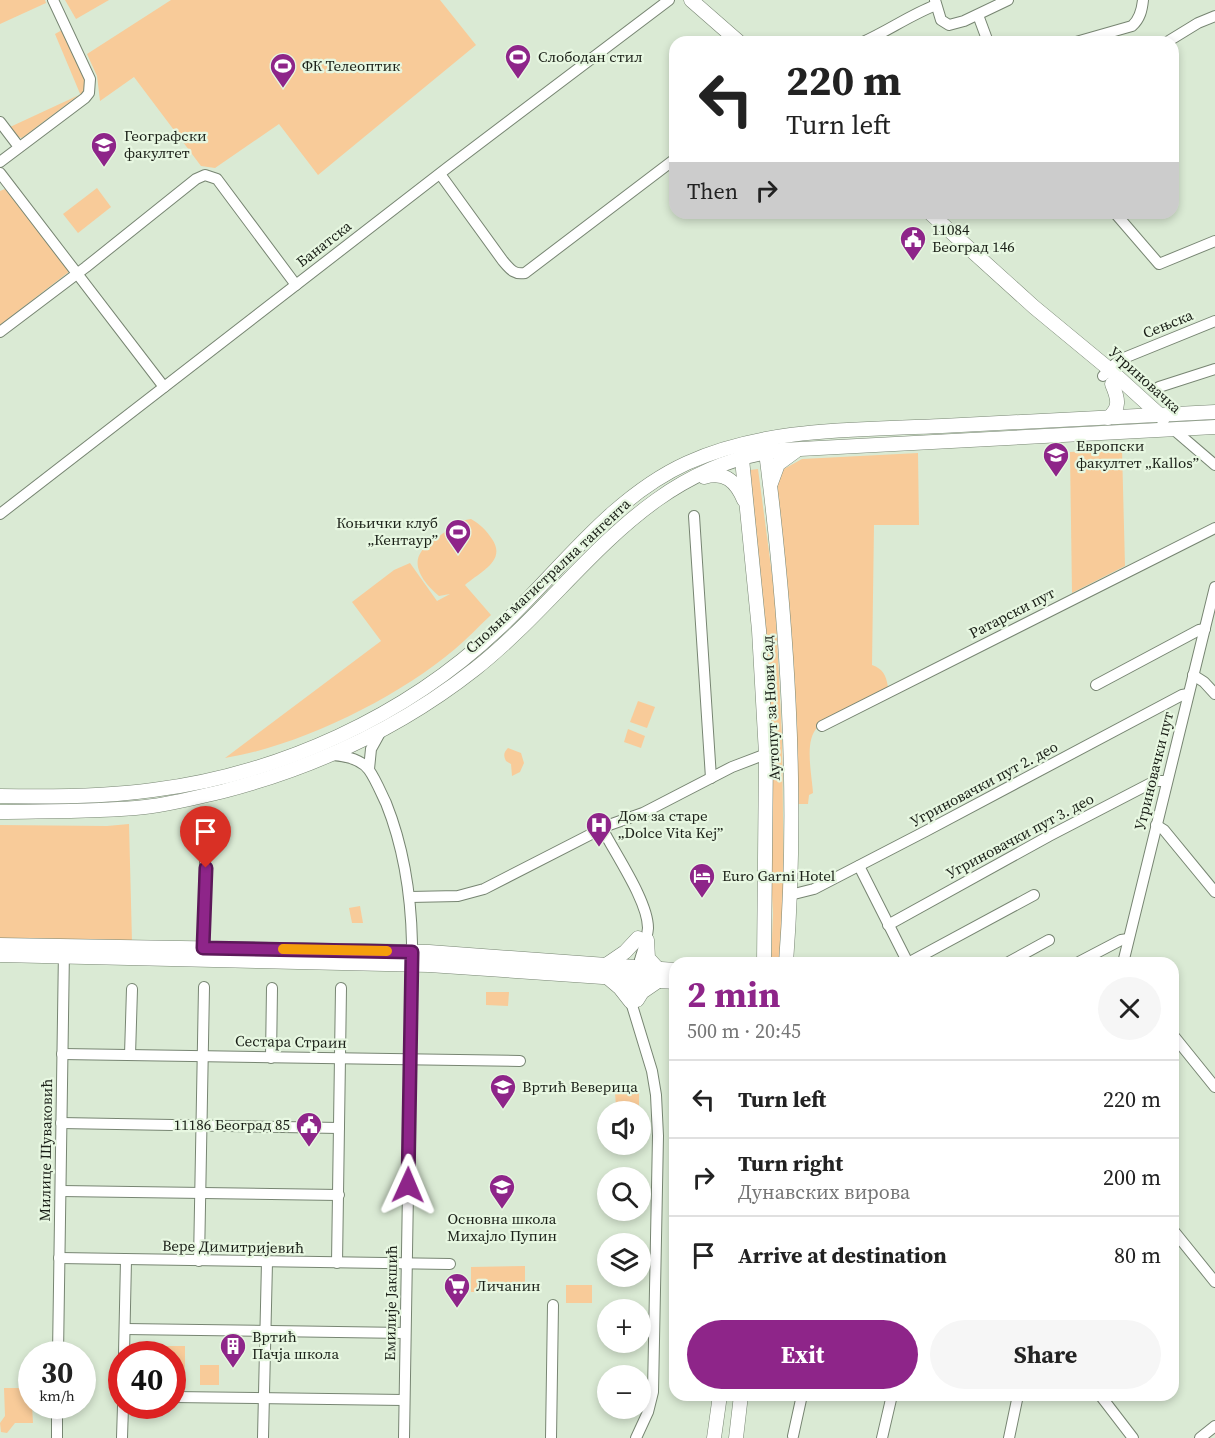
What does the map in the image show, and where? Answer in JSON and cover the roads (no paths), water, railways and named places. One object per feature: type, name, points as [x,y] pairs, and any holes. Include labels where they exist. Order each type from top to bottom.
[{"type":"main road","points":[[691,0],[732,36]]},
{"type":"main road","name":"Угриновачка","points":[[937,219],[1047,318],[1067,343],[1173,429]]},
{"type":"main road","points":[[1108,377],[1118,397],[1118,406],[1108,418]]},
{"type":"main road","points":[[742,451],[765,445],[868,430],[1215,412]]},
{"type":"main road","points":[[765,445],[799,449],[1215,427]]},
{"type":"main road","name":"Аутопут за Нови Сад","points":[[765,445],[783,618],[789,724],[790,895],[786,957]]},
{"type":"main road","points":[[770,490],[778,464],[799,449]]},
{"type":"main road","name":"Аутопут за Нови Сад","points":[[742,451],[762,671],[766,754],[764,957]]},
{"type":"main road","name":"Спољна магистрална тангента","points":[[0,812],[107,810],[176,802],[249,784],[333,755],[381,731],[439,696],[506,643],[628,521],[650,504],[742,451]]},
{"type":"main road","name":"Спољна магистрална тангента","points":[[0,796],[117,794],[196,783],[287,757],[347,732],[412,696],[465,658],[497,630],[586,539],[635,494],[684,464],[742,451]]},
{"type":"main road","points":[[681,485],[711,475],[726,476],[737,485],[748,510]]},
{"type":"main road","points":[[757,957],[762,949],[765,930]]},
{"type":"main road","points":[[607,971],[625,952],[642,939],[648,958],[658,975]]},
{"type":"main road","points":[[0,945],[64,952],[412,958]]},
{"type":"main road","points":[[0,956],[203,948],[412,958],[607,971],[658,975],[669,980]]},
{"type":"main road","points":[[607,971],[634,1001],[658,975],[669,972]]},
{"type":"main road","points":[[714,1438],[719,1401]]},
{"type":"main road","points":[[736,1438],[740,1401]]},
{"type":"street","points":[[0,162],[89,93],[90,79],[53,0]]},
{"type":"street","name":"Банатска","points":[[0,513],[669,0]]},
{"type":"street","points":[[1097,36],[1132,26],[1141,13],[1143,0]]},
{"type":"street","points":[[876,36],[935,2],[941,20],[946,25],[959,23],[1001,2]]},
{"type":"street","points":[[978,15],[986,36]]},
{"type":"street","points":[[1177,36],[1215,16]]},
{"type":"street","points":[[0,122],[19,147]]},
{"type":"street","points":[[440,174],[503,261],[512,271],[519,274],[525,273],[669,164]]},
{"type":"street","points":[[0,173],[164,387]]},
{"type":"street","points":[[0,332],[205,174],[217,179],[296,285]]},
{"type":"street","points":[[1120,219],[1159,264],[1215,241]]},
{"type":"street","name":"Сењска","points":[[1108,377],[1124,358],[1215,321]]},
{"type":"street","points":[[1159,387],[1215,369]]},
{"type":"street","points":[[1173,429],[1215,465]]},
{"type":"street","points":[[694,516],[711,778]]},
{"type":"street","name":"Ратарски пут","points":[[822,726],[1215,528]]},
{"type":"street","name":"Угриновачки пут","points":[[1124,957],[1215,587]]},
{"type":"street","points":[[1096,685],[1199,630],[1205,629]]},
{"type":"street","points":[[1193,675],[1204,682],[1215,694]]},
{"type":"street","name":"Угриновачки пут 2. део","points":[[790,895],[807,891],[859,866],[1182,695],[1188,694]]},
{"type":"street","points":[[333,755],[355,759],[369,769],[371,749],[381,731]]},
{"type":"street","points":[[410,897],[458,896],[477,892],[602,828],[649,811],[750,759],[766,754]]},
{"type":"street","name":"Емилије Јакшић","points":[[369,769],[382,795],[397,835],[410,897],[412,958],[404,1438]]},
{"type":"street","name":"Угриновачки пут 3. део","points":[[888,925],[1049,836],[1155,781],[1167,781]]},
{"type":"street","points":[[203,948],[206,820]]},
{"type":"street","points":[[1156,825],[1164,830],[1215,892]]},
{"type":"street","points":[[602,828],[637,891],[647,924],[633,973],[634,1001],[643,1023],[641,1030],[654,1078],[658,1136],[653,1392],[648,1412],[636,1438]]},
{"type":"street","points":[[859,866],[905,957]]},
{"type":"street","points":[[919,957],[1034,896]]},
{"type":"street","points":[[1088,957],[1121,940],[1128,939]]},
{"type":"street","points":[[1018,957],[1049,940]]},
{"type":"street","name":"Милице Шуваковић","points":[[58,1341],[64,952]]},
{"type":"street","points":[[199,1261],[204,987]]},
{"type":"street","points":[[271,1058],[272,988]]},
{"type":"street","points":[[337,1263],[341,988]]},
{"type":"street","points":[[130,1055],[132,989]]},
{"type":"street","points":[[1179,1042],[1215,1087]]},
{"type":"street","name":"Сестара Страин","points":[[62,1054],[520,1060]]},
{"type":"street","points":[[61,1123],[339,1128]]},
{"type":"street","points":[[61,1191],[339,1195]]},
{"type":"street","points":[[1179,1237],[1215,1282]]},
{"type":"street","name":"Вере Димитријевић","points":[[59,1258],[450,1264]]},
{"type":"street","points":[[125,1341],[126,1260]]},
{"type":"street","points":[[263,1438],[267,1262]]},
{"type":"street","points":[[552,1438],[553,1305]]},
{"type":"street","points":[[125,1329],[405,1333]]},
{"type":"street","points":[[186,1397],[404,1400]]},
{"type":"street","points":[[793,1436],[801,1401]]},
{"type":"street","points":[[882,1438],[891,1401]]},
{"type":"street","points":[[1009,1438],[1017,1401]]},
{"type":"street","points":[[1105,1401],[1133,1438]]},
{"type":"street","points":[[57,1419],[57,1438]]},
{"type":"street","points":[[122,1438],[123,1419]]},
{"type":"street","points":[[1200,1438],[1215,1426]]},
{"type":"place","name":"Слободан стил","points":[[518,80]]},
{"type":"place","name":"ФК Телеоптик","points":[[283,89]]},
{"type":"place","name":"Географски факултет","points":[[104,168]]},
{"type":"place","name":"11084 Београд 146","points":[[913,262]]},
{"type":"place","name":"Европски факултет „Kallos”","points":[[1056,478]]},
{"type":"place","name":"Коњички клуб „Кентаур”","points":[[458,555]]},
{"type":"place","name":"Дом за старе „Dolce Vita Kej”","points":[[599,848]]},
{"type":"place","name":"Euro Garni Hotel","points":[[702,899]]},
{"type":"place","name":"Вртић Веверица","points":[[503,1110]]},
{"type":"place","name":"11186 Београд 85","points":[[309,1148]]},
{"type":"place","name":"Основна школа Михајло Пупин","points":[[502,1210]]},
{"type":"place","name":"Личанин","points":[[457,1309]]},
{"type":"place","name":"Вртић Пачја школа","points":[[233,1369]]}]
